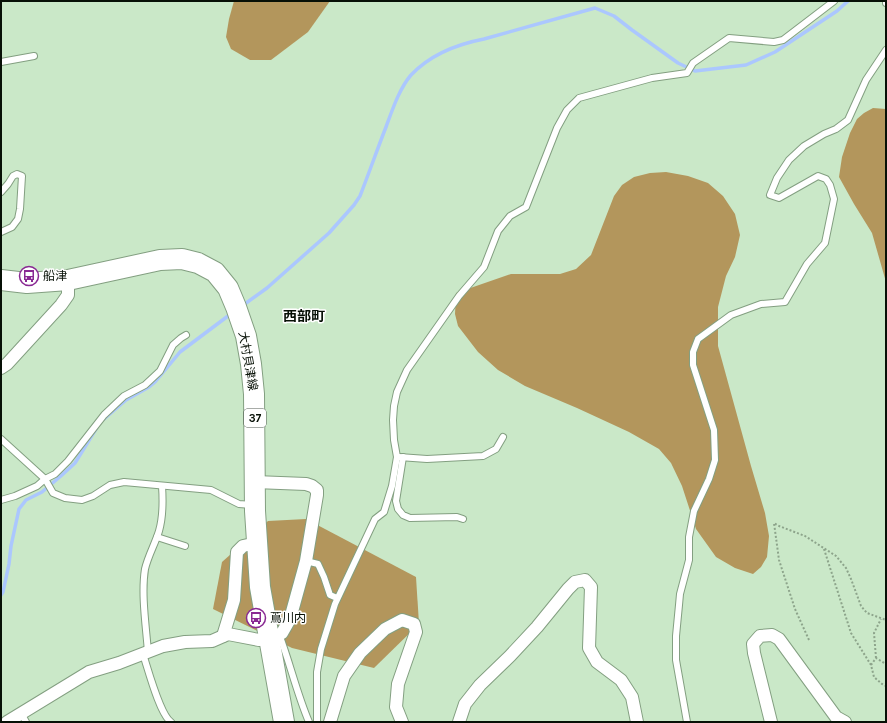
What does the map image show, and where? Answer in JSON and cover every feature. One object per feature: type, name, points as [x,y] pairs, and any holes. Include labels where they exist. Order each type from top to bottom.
[{"type":"main road","name":"大村貝津線","points":[[1,280],[27,283],[68,280],[160,260],[182,259],[198,263],[215,272],[228,288],[246,336],[251,364],[254,394],[255,506],[260,587],[274,636],[284,722]]},
{"type":"street","points":[[1,368],[7,364],[61,306],[68,295],[68,280]]},
{"type":"street","points":[[7,722],[24,718],[89,672],[119,663],[163,646],[185,642],[212,641],[228,634],[259,640],[282,633],[290,619],[306,561],[317,490],[306,484],[255,482]]},
{"type":"street","points":[[223,636],[234,600],[237,552],[243,546],[257,544]]},
{"type":"street","points":[[459,722],[465,704],[480,685],[537,627],[575,582],[585,580],[591,586],[589,648],[597,662],[622,680],[632,697],[637,722]]},
{"type":"street","points":[[330,722],[344,676],[360,653],[385,629],[402,620],[414,624],[416,632],[398,684],[396,707],[402,722]]},
{"type":"street","points":[[771,722],[753,644],[760,636],[772,635],[779,639],[836,717],[845,722]]},
{"type":"lane","points":[[463,519],[457,517],[410,518],[403,515],[398,509],[396,501],[400,457],[394,440],[393,420],[397,392],[407,370],[459,296],[484,267],[498,231],[510,216],[526,207],[557,128],[567,110],[579,98],[652,78],[687,73],[693,63],[728,38],[774,42],[783,40],[834,1]]},
{"type":"lane","points":[[687,722],[676,660],[678,605],[689,560],[689,537],[694,510],[709,479],[715,460],[714,430],[693,365],[694,352],[698,339],[731,315],[760,304],[785,302],[807,264],[825,243],[834,199],[830,185],[826,179],[818,176],[779,198],[770,195],[777,178],[794,155],[804,146],[824,134],[836,129],[848,120],[866,80],[886,50]]},
{"type":"lane","points":[[1,62],[34,56]]},
{"type":"lane","points":[[1,192],[13,176],[17,174],[22,176],[18,218],[12,227],[1,232]]},
{"type":"lane","points":[[1,500],[15,496],[37,486],[44,478],[55,474],[68,461],[104,415],[124,396],[145,385],[160,370],[172,345],[186,335]]},
{"type":"lane","points":[[400,457],[427,459],[483,456],[496,449],[504,437]]},
{"type":"lane","points":[[1,439],[44,478],[53,493],[65,498],[82,500],[93,496],[110,485],[124,482],[211,490],[240,504],[255,506]]},
{"type":"lane","points":[[316,722],[318,672],[321,648],[338,598],[375,518],[384,512],[400,457]]},
{"type":"lane","points":[[162,486],[162,514],[159,530],[146,567],[143,584],[146,653],[160,705],[169,721]]},
{"type":"lane","points":[[157,537],[184,546]]},
{"type":"lane","points":[[306,561],[318,564],[330,595],[338,598]]},
{"type":"lane","points":[[274,636],[288,660],[302,706],[309,722]]},
{"type":"path","points":[[809,640],[796,609],[779,560],[774,523],[805,536],[836,556],[846,568],[852,579],[861,606],[866,613],[886,620]]},
{"type":"path","points":[[824,548],[851,633],[871,665],[874,677],[886,686]]},
{"type":"path","points":[[871,665],[876,658],[874,633],[881,618]]},
{"type":"path","points":[[876,658],[886,664]]},
{"type":"shaded area","points":[[234,1],[330,1],[308,32],[271,60],[250,60],[231,49],[226,37]]},
{"type":"shaded area","points":[[873,108],[886,109],[886,282],[872,233],[839,177],[842,157],[850,133],[857,119]]},
{"type":"shaded area","points":[[666,172],[688,176],[708,183],[723,196],[735,214],[740,235],[735,257],[726,276],[718,307],[718,346],[765,513],[769,536],[767,557],[761,567],[753,574],[735,568],[716,557],[696,529],[682,486],[671,463],[659,449],[629,432],[525,386],[498,370],[478,352],[458,326],[455,314],[456,293],[511,274],[560,274],[576,269],[591,255],[614,196],[622,185],[634,177],[650,173]]},
{"type":"shaded area","points":[[306,519],[416,577],[419,624],[374,668],[292,648],[213,609],[222,562],[268,521]]},
{"type":"waterway","points":[[242,306],[267,288],[329,233],[354,205],[360,196],[399,93],[411,75],[427,62],[445,51],[464,44],[595,8],[614,16],[678,63],[695,71],[746,65],[775,52],[837,11],[848,1]]},
{"type":"waterway","points":[[104,419],[126,400],[149,387],[180,352],[232,313]]},
{"type":"waterway","points":[[1,595],[9,564],[11,546],[19,509],[26,500],[42,492],[75,463],[96,429]]},
{"type":"place","name":"船津","points":[[29,276]]},
{"type":"place","name":"蔦川内","points":[[256,618]]},
{"type":"district","name":"西部町","points":[[304,316]]}]
